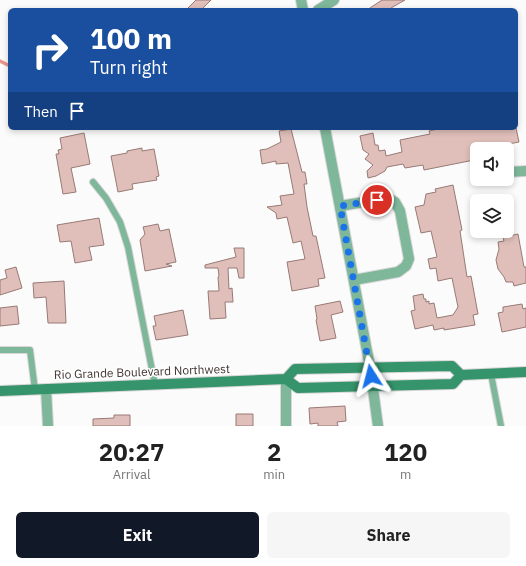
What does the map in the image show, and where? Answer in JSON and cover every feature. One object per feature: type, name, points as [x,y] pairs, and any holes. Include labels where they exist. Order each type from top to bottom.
[{"type":"main road","points":[[286,379],[295,369],[370,367],[452,366],[461,375]]},
{"type":"main road","name":"Rio Grande Boulevard Northwest","points":[[0,388],[35,390],[286,379],[298,388],[453,384],[461,375],[526,372]]},
{"type":"street","points":[[321,8],[334,0]]},
{"type":"street","points":[[326,130],[370,367],[378,426]]},
{"type":"street","points":[[514,172],[526,171]]},
{"type":"street","points":[[340,206],[388,198],[396,202],[400,211],[408,252],[409,259],[406,266],[398,272],[354,280]]},
{"type":"street","points":[[286,379],[286,426]]},
{"type":"street","points":[[46,389],[48,426]]},
{"type":"lane","points":[[93,182],[106,198],[120,222],[128,247],[155,385]]},
{"type":"lane","points":[[0,350],[30,350],[35,390]]},
{"type":"lane","points":[[491,374],[501,426]]},
{"type":"building","points":[[196,0],[211,0],[203,8],[188,8]]},
{"type":"building","points":[[382,0],[405,0],[391,8],[370,8]]},
{"type":"building","points":[[291,130],[302,172],[305,172],[307,184],[304,184],[307,207],[313,236],[316,236],[325,278],[318,279],[319,286],[292,291],[287,262],[305,259],[301,241],[293,243],[287,217],[277,219],[276,213],[267,207],[282,205],[280,196],[294,194],[288,163],[276,164],[276,161],[262,164],[260,150],[267,149],[281,142],[279,131]]},
{"type":"building","points":[[433,130],[516,130],[519,142],[470,142],[470,161],[424,170],[423,165],[405,168],[403,164],[387,167],[385,171],[368,178],[367,171],[373,165],[365,159],[369,154],[363,150],[360,136],[373,133],[375,145],[378,145],[379,151],[385,150],[386,156],[402,152],[400,140],[430,134],[429,131]]},
{"type":"building","points":[[84,133],[90,164],[71,168],[76,192],[63,194],[56,154],[59,154],[58,150],[62,149],[60,138]]},
{"type":"building","points":[[142,148],[142,151],[154,149],[159,176],[156,177],[157,180],[132,184],[133,189],[118,192],[111,156]]},
{"type":"building","points":[[453,185],[462,230],[460,231],[467,277],[471,276],[478,314],[473,315],[475,325],[444,330],[444,328],[434,330],[433,325],[415,329],[411,311],[415,310],[413,296],[423,294],[426,302],[429,301],[429,304],[434,303],[437,318],[453,315],[458,307],[452,278],[438,281],[436,268],[430,269],[428,259],[437,257],[431,231],[421,233],[415,207],[424,205],[426,194],[436,192],[435,189]]},
{"type":"building","points":[[99,218],[104,245],[89,247],[92,260],[75,263],[71,241],[60,242],[57,225]]},
{"type":"building","points":[[158,224],[160,231],[169,229],[176,262],[166,264],[172,266],[145,271],[140,240],[145,234],[143,227]]},
{"type":"building","points":[[518,234],[524,267],[526,267],[526,283],[514,286],[513,282],[506,282],[498,269],[496,260],[499,249],[498,242],[504,241],[503,238],[514,238],[514,235]]},
{"type":"building","points":[[234,248],[244,248],[244,278],[239,278],[237,268],[228,268],[229,289],[232,288],[233,302],[225,302],[226,318],[210,319],[208,291],[219,291],[219,276],[218,268],[205,268],[205,265],[236,257]]},
{"type":"building","points":[[16,267],[22,288],[0,295],[0,280],[7,278],[5,270]]},
{"type":"building","points":[[64,281],[66,323],[48,323],[46,297],[34,298],[33,283]]},
{"type":"building","points":[[340,301],[343,312],[331,315],[336,338],[320,341],[315,306]]},
{"type":"building","points":[[522,304],[523,309],[526,308],[526,327],[502,332],[498,313],[503,312],[503,307]]},
{"type":"building","points":[[17,306],[19,324],[0,326],[0,308]]},
{"type":"building","points":[[183,310],[188,335],[156,340],[153,326],[156,326],[154,316]]},
{"type":"building","points":[[345,406],[346,421],[337,422],[338,426],[318,426],[318,423],[310,424],[309,408]]},
{"type":"building","points":[[236,414],[253,414],[253,426],[236,426]]},
{"type":"building","points":[[114,415],[130,415],[130,426],[93,426],[93,419],[114,418]]},
{"type":"waterway","points":[[0,61],[8,65]]},
{"type":"route","points":[[371,376],[340,206],[377,200]]}]
